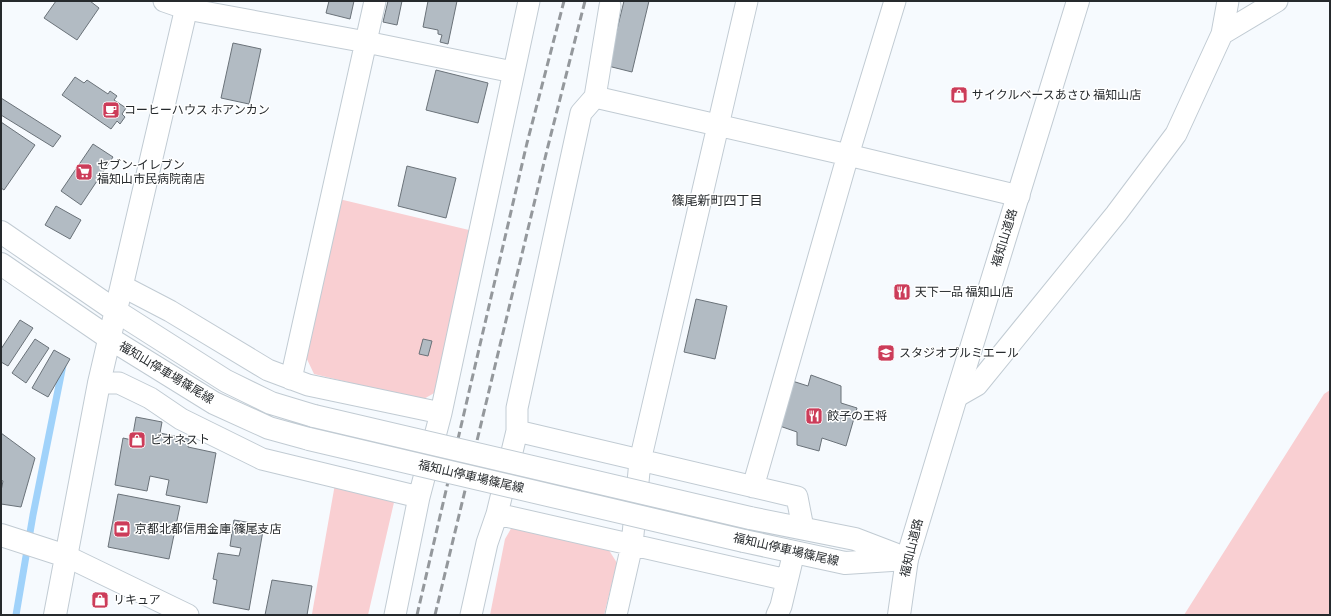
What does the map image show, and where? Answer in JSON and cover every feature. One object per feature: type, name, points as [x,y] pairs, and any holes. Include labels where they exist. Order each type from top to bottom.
[{"type":"main road","name":"福知山道路","points":[[899,615],[907,560],[1078,1]]},
{"type":"main road","name":"福知山停車場篠尾線","points":[[187,5],[109,338],[214,403],[269,428],[309,439],[844,564],[907,560]]},
{"type":"main road","points":[[1,232],[116,311]]},
{"type":"main road","points":[[1,264],[109,338],[99,383],[55,615]]},
{"type":"main road","name":"福知山停車場篠尾線","points":[[116,311],[226,381],[271,403],[314,416],[750,518],[855,539],[907,560]]},
{"type":"main road","points":[[1,535],[66,556]]},
{"type":"street","points":[[164,1],[513,72]]},
{"type":"street","points":[[291,379],[375,1]]},
{"type":"street","points":[[394,615],[419,497],[441,413],[529,1]]},
{"type":"street","points":[[616,615],[632,545],[640,461],[747,1]]},
{"type":"street","points":[[753,487],[848,155],[895,1]]},
{"type":"street","points":[[956,397],[977,385],[1116,214],[1176,134],[1222,34],[1228,1]]},
{"type":"street","points":[[1222,34],[1277,1]]},
{"type":"street","points":[[471,615],[487,543],[517,431],[516,408],[581,112],[595,97],[610,6]]},
{"type":"street","points":[[595,97],[1019,196]]},
{"type":"street","points":[[122,286],[170,311],[268,370],[308,385],[441,413]]},
{"type":"street","points":[[99,383],[119,383],[150,398],[181,419],[262,459],[419,497]]},
{"type":"street","points":[[517,431],[797,497],[803,528]]},
{"type":"street","points":[[496,514],[787,580]]},
{"type":"street","points":[[777,615],[781,606],[794,552]]},
{"type":"street","points":[[66,556],[188,615]]},
{"type":"shaded area","points":[[339,199],[469,230],[436,392],[422,400],[314,374],[305,355]]},
{"type":"shaded area","points":[[1330,390],[1330,615],[1184,615],[1324,394]]},
{"type":"shaded area","points":[[335,484],[395,498],[368,615],[312,614]]},
{"type":"shaded area","points":[[512,527],[607,547],[617,563],[604,615],[490,615],[505,539]]},
{"type":"building","points":[[56,1],[90,1],[99,8],[77,40],[44,18]]},
{"type":"building","points":[[329,1],[354,1],[350,19],[326,13]]},
{"type":"building","points":[[388,1],[402,1],[397,25],[383,22]]},
{"type":"building","points":[[428,1],[457,1],[448,44],[440,42],[442,35],[438,34],[438,30],[423,27]]},
{"type":"building","points":[[624,1],[649,1],[632,72],[608,66]]},
{"type":"building","points":[[233,43],[261,49],[249,104],[221,98]]},
{"type":"building","points":[[436,70],[488,83],[478,123],[426,110]]},
{"type":"building","points":[[75,77],[84,83],[87,80],[108,94],[110,91],[117,96],[114,100],[126,108],[122,114],[125,117],[120,124],[117,121],[111,129],[62,95]]},
{"type":"building","points":[[1,98],[61,136],[53,147],[1,115]]},
{"type":"building","points":[[1,122],[35,145],[4,190],[1,188]]},
{"type":"building","points":[[93,144],[113,157],[81,205],[61,191]]},
{"type":"building","points":[[407,166],[456,178],[446,218],[398,206]]},
{"type":"building","points":[[56,206],[81,220],[70,239],[45,225]]},
{"type":"building","points":[[696,299],[727,306],[715,359],[684,352]]},
{"type":"building","points":[[20,320],[33,328],[8,366],[1,362],[1,349]]},
{"type":"building","points":[[35,339],[49,348],[26,383],[12,373]]},
{"type":"building","points":[[423,339],[432,341],[428,356],[419,354]]},
{"type":"building","points":[[54,350],[70,359],[48,397],[32,388]]},
{"type":"building","name":"餃子の王将","points":[[811,375],[841,386],[841,403],[857,408],[846,446],[822,438],[819,451],[797,445],[797,432],[771,423],[786,379],[808,386]]},
{"type":"building","points":[[136,417],[162,422],[160,433],[189,439],[188,447],[216,453],[207,503],[166,495],[169,480],[150,476],[147,491],[115,485],[123,438],[132,440]]},
{"type":"building","points":[[1,433],[35,458],[21,507],[1,504],[3,481],[1,480]]},
{"type":"building","points":[[118,494],[180,506],[169,559],[108,547]]},
{"type":"building","points":[[234,520],[264,525],[249,610],[213,603],[217,580],[213,579],[218,553],[239,556],[241,548],[230,546]]},
{"type":"building","points":[[272,580],[312,586],[307,615],[265,615]]},
{"type":"waterway","points":[[16,615],[33,515],[63,365]]},
{"type":"railway","points":[[417,615],[527,143],[564,1]]},
{"type":"railway","points":[[435,615],[547,150],[585,1]]},
{"type":"place","name":"サイクルベースあさひ 福知山店","points":[[959,95]]},
{"type":"place","name":"コーヒーハウス ホアンカン","points":[[111,110]]},
{"type":"place","name":"セブン-イレブン 福知山市民病院南店","points":[[84,172]]},
{"type":"place","name":"天下一品 福知山店","points":[[902,292]]},
{"type":"place","name":"スタジオプルミエール","points":[[886,353]]},
{"type":"place","name":"餃子の王将","points":[[814,416]]},
{"type":"place","name":"ビオネスト","points":[[137,440]]},
{"type":"place","name":"京都北都信用金庫 篠尾支店","points":[[122,529]]},
{"type":"place","name":"リキュア","points":[[100,600]]},
{"type":"district","name":"篠尾新町四丁目","points":[[717,201]]}]
